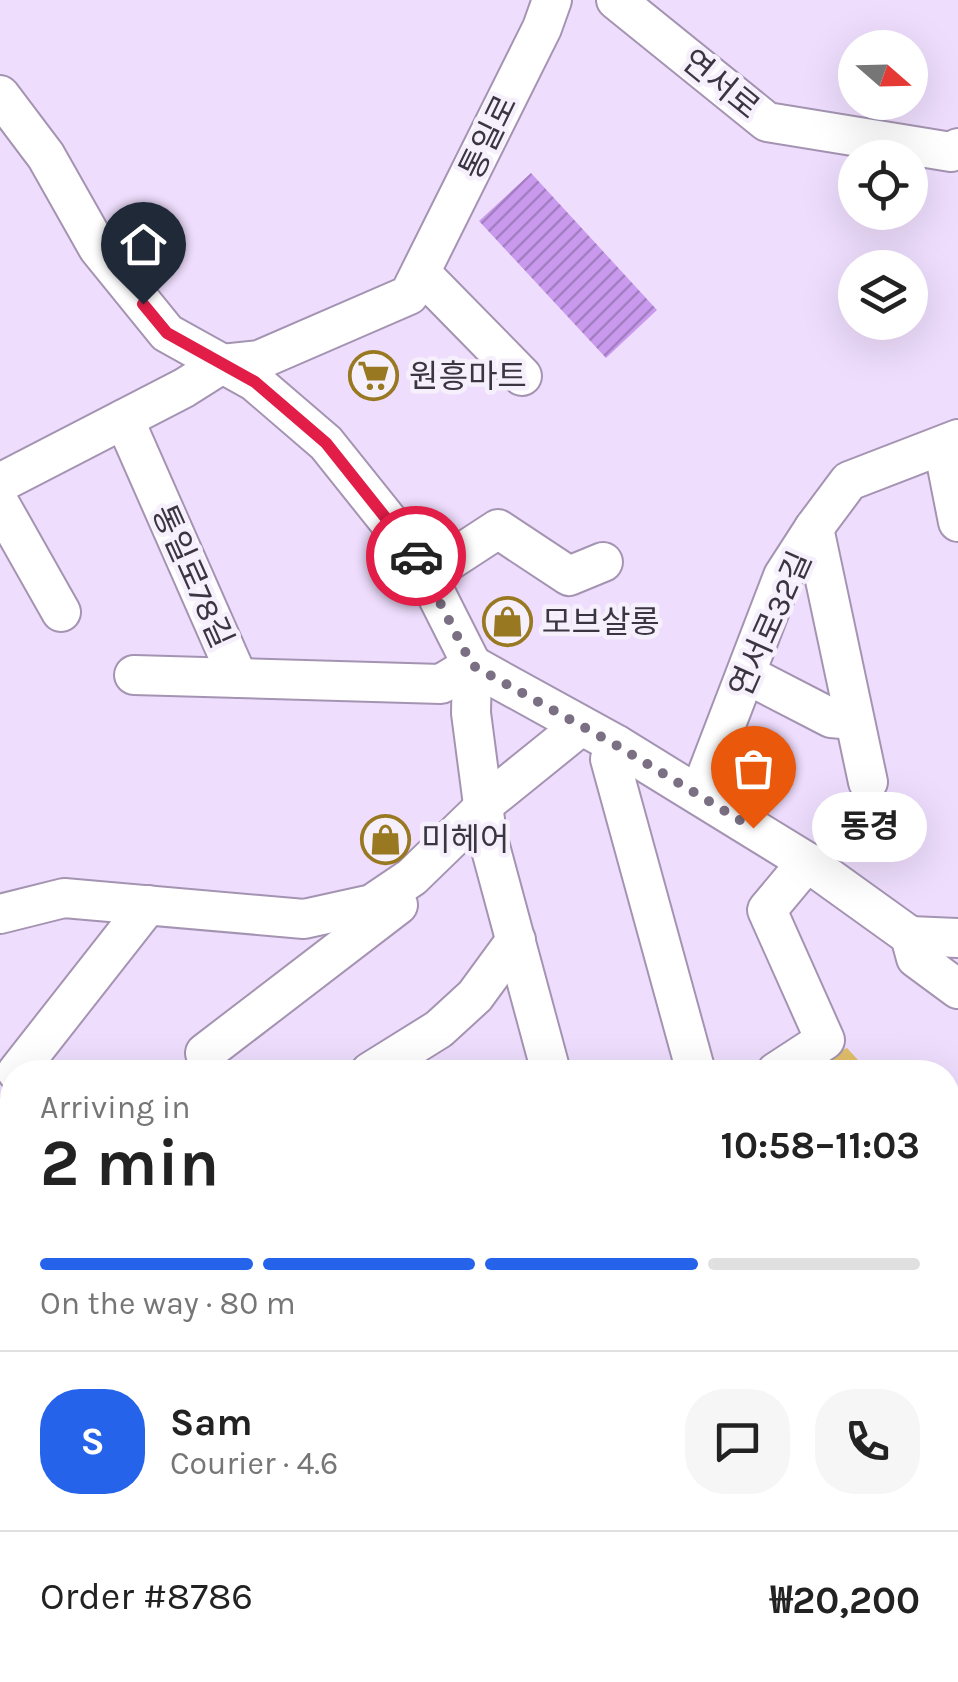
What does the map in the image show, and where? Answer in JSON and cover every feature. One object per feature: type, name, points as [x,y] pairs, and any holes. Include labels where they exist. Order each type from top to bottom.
[{"type":"street","name":"통일로","points":[[421,273],[542,28],[552,0]]},
{"type":"street","name":"연서로","points":[[616,0],[767,122],[951,152],[958,148]]},
{"type":"street","points":[[2,101],[46,156],[98,248],[167,333],[255,382],[326,443],[418,558],[472,665],[470,713],[484,817],[548,1060]]},
{"type":"street","points":[[0,484],[184,388],[222,364],[258,360],[410,295],[421,273],[522,376]]},
{"type":"street","name":"통일로78길","points":[[124,419],[238,678],[441,684],[472,665]]},
{"type":"street","points":[[814,528],[849,481],[951,443],[958,522]]},
{"type":"street","points":[[0,504],[61,612]]},
{"type":"street","name":"연서로32길","points":[[699,795],[783,576],[814,528]]},
{"type":"street","name":"연서로32길","points":[[814,528],[868,782]]},
{"type":"street","points":[[426,576],[498,529],[569,576],[603,562]]},
{"type":"street","points":[[472,665],[699,795],[807,862],[910,936],[958,938]]},
{"type":"street","points":[[746,674],[831,718],[854,720]]},
{"type":"street","points":[[134,675],[238,678]]},
{"type":"street","points":[[206,1052],[484,817],[581,726]]},
{"type":"street","points":[[616,745],[610,759],[693,1060]]},
{"type":"street","points":[[0,914],[64,898],[304,919],[372,904],[412,877],[484,817]]},
{"type":"street","points":[[794,1060],[825,1040],[767,910],[807,862]]},
{"type":"street","points":[[26,1060],[148,906]]},
{"type":"street","points":[[910,936],[916,958],[958,990]]},
{"type":"street","points":[[389,1060],[439,1029],[475,996],[516,940]]},
{"type":"green space","points":[[847,1048],[858,1060],[818,1060]]},
{"type":"building","points":[[531,173],[657,310],[606,358],[479,221]]},
{"type":"way so far","points":[[416,556],[472,665],[616,745],[753,828]]},
{"type":"place","name":"원흥마트","points":[[374,376]]},
{"type":"place","name":"모브살롱","points":[[507,622]]},
{"type":"place","name":"동경","points":[[753,828]]},
{"type":"place","name":"미헤어","points":[[386,839]]},
{"type":"route","points":[[143,304],[167,333],[255,382],[326,443],[416,556]]}]
